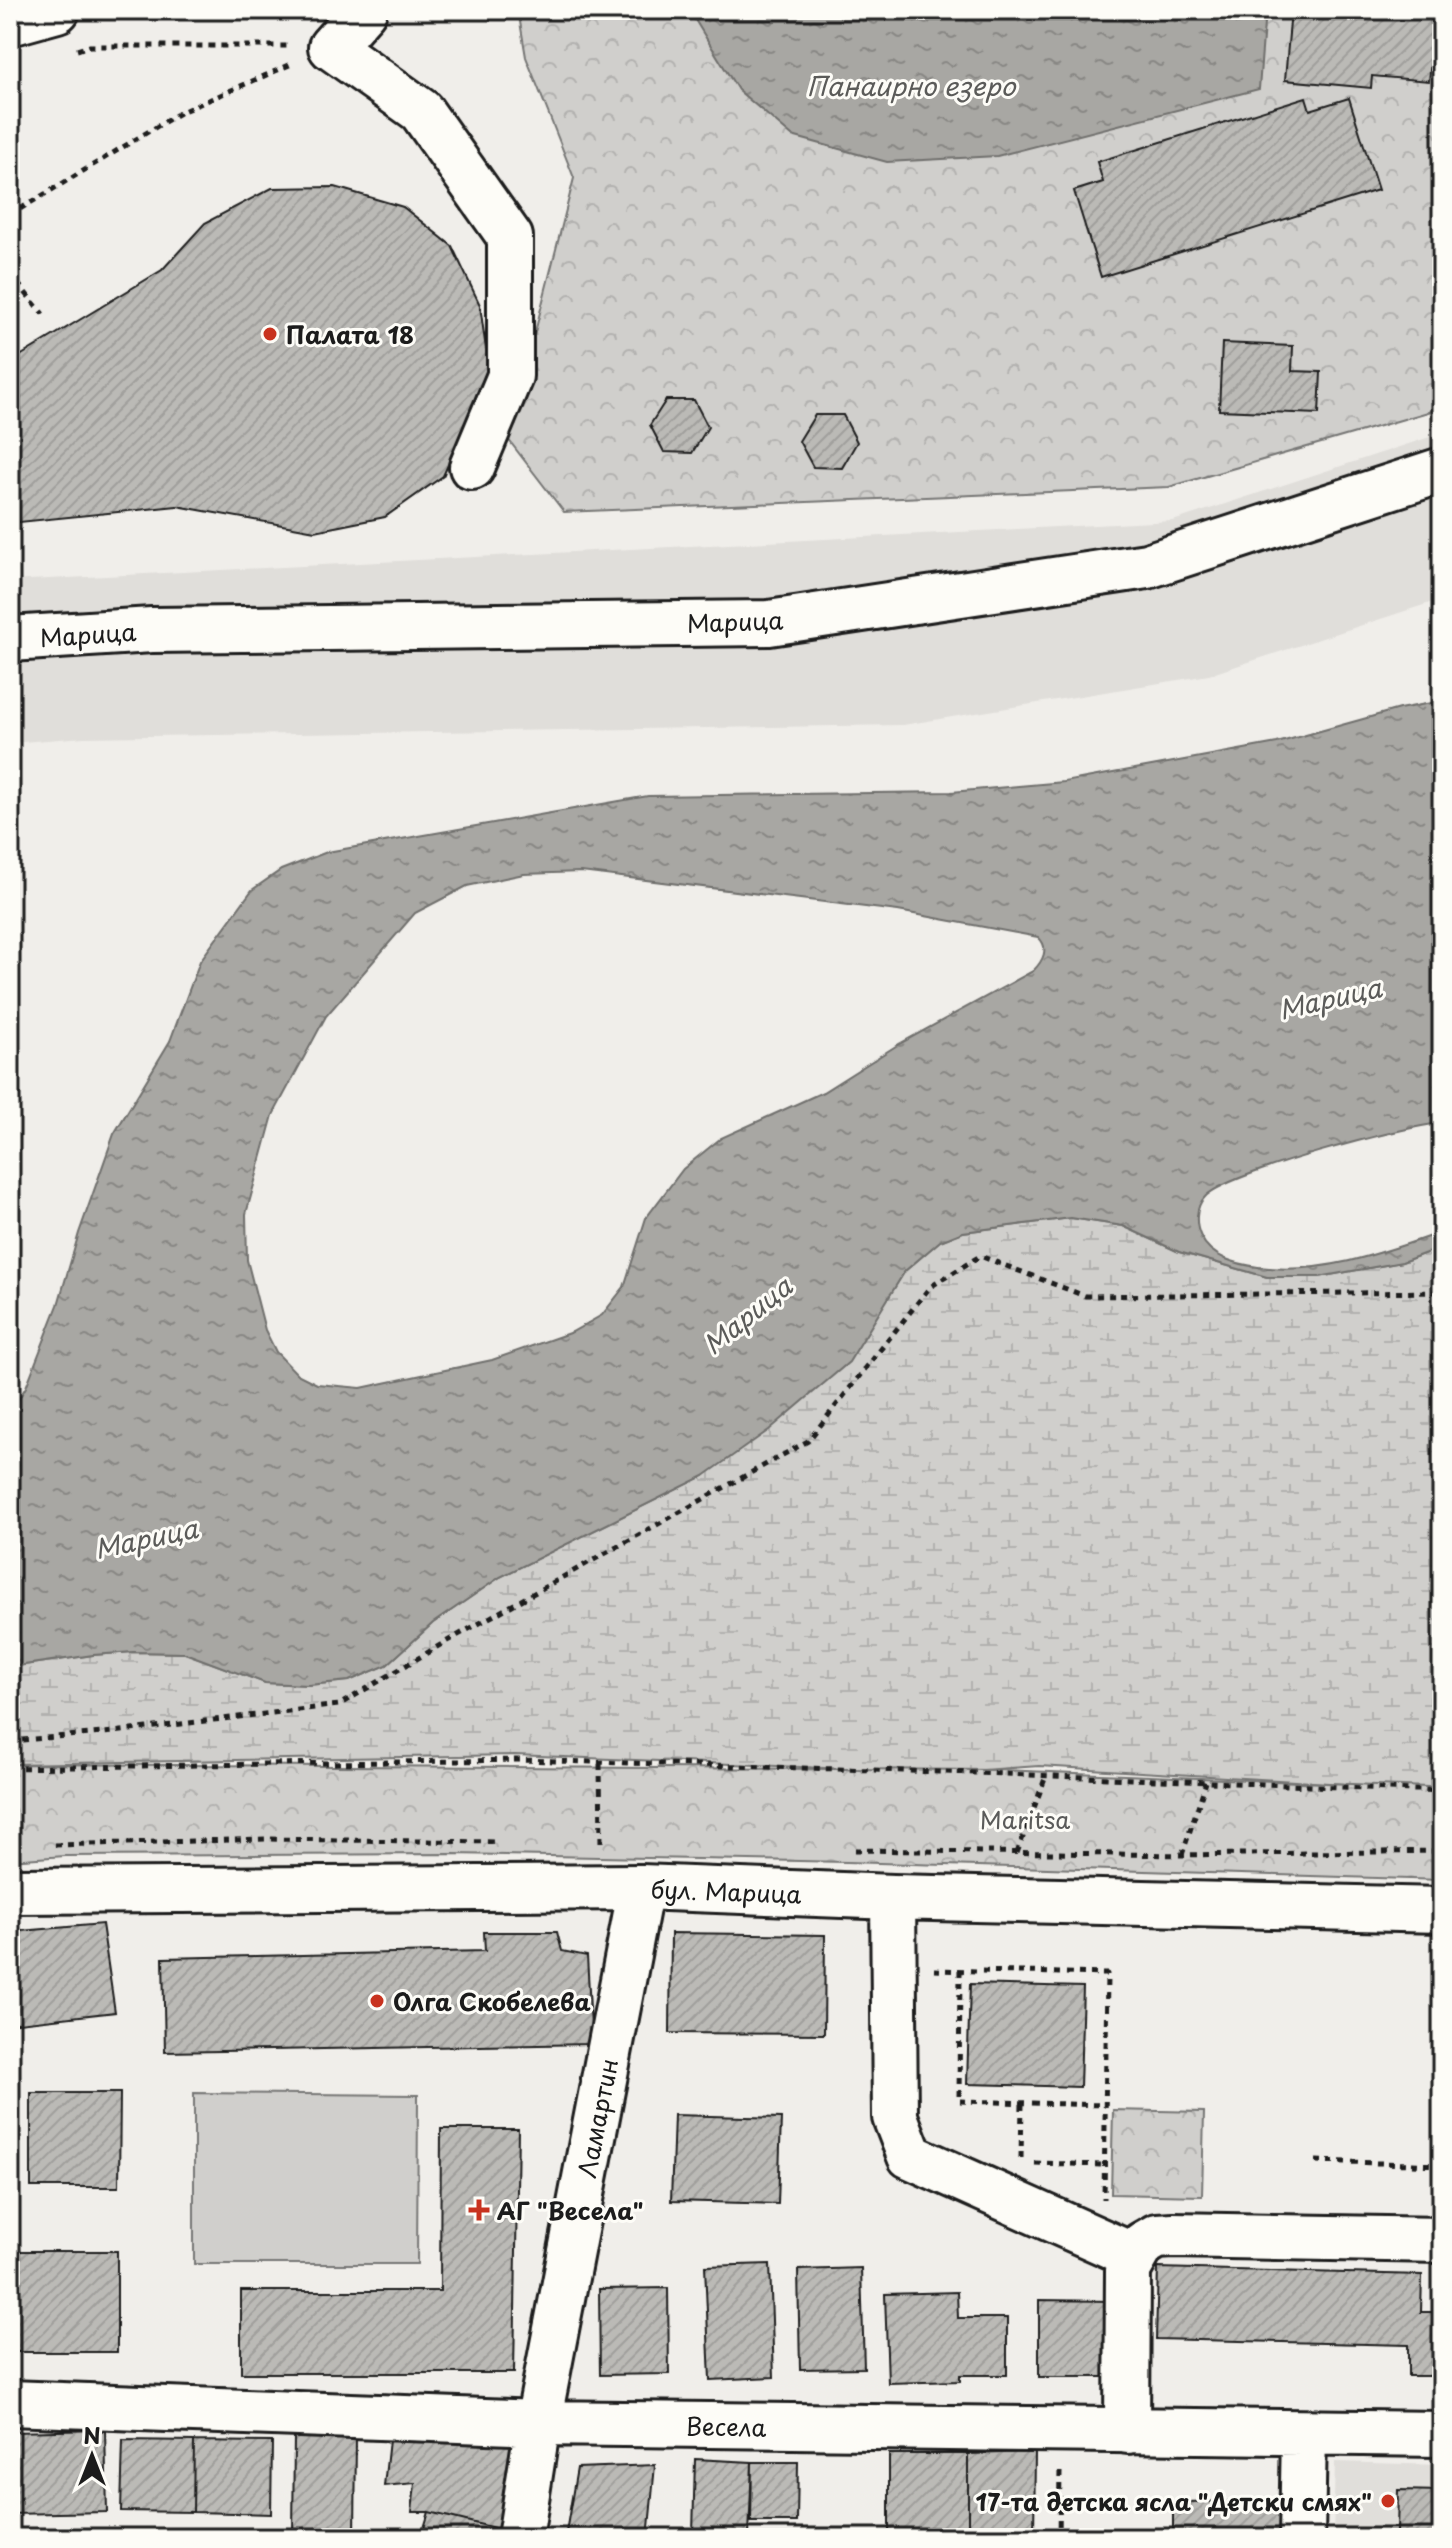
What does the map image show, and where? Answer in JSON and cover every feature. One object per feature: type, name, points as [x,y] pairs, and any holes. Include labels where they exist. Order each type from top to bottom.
[{"type":"street","points":[[10,23],[57,10]]},
{"type":"street","points":[[364,10],[331,47],[421,111],[510,237],[510,376],[472,467]]},
{"type":"street","name":"Марица","points":[[10,639],[152,630],[769,623],[1147,566],[1442,470]]},
{"type":"street","name":"бул. Марица","points":[[10,1891],[641,1887],[893,1897],[1442,1910]]},
{"type":"street","name":"Ламартин","points":[[520,2538],[538,2423],[641,1887]]},
{"type":"street","points":[[893,1897],[895,2117],[910,2156],[1118,2249],[1143,2244],[1157,2236],[1173,2235],[1442,2240]]},
{"type":"street","points":[[1118,2249],[1128,2270],[1127,2431]]},
{"type":"street","name":"Весела","points":[[10,2403],[538,2423],[1442,2434]]},
{"type":"street","points":[[1302,2538],[1304,2433]]},
{"type":"path","points":[[63,53],[90,46],[331,47]]},
{"type":"path","points":[[10,215],[181,112],[331,47]]},
{"type":"path","points":[[10,274],[43,314]]},
{"type":"path","points":[[10,1741],[339,1705],[442,1644],[808,1441],[930,1287],[980,1256],[1085,1296],[1442,1292]]},
{"type":"path","points":[[10,1768],[491,1760],[1442,1791]]},
{"type":"path","points":[[600,1764],[601,1844]]},
{"type":"path","points":[[1017,1853],[1046,1776]]},
{"type":"path","points":[[1182,1855],[1206,1782]]},
{"type":"path","points":[[893,1968],[1107,1974],[1104,2165],[1118,2249]]},
{"type":"path","points":[[960,1970],[959,2101],[1105,2105]]},
{"type":"path","points":[[1442,2067],[1442,2240]]},
{"type":"path","points":[[1022,2103],[1021,2163],[1104,2165]]},
{"type":"path","points":[[1316,2161],[1442,2165]]},
{"type":"path","points":[[1059,2538],[1061,2430]]},
{"type":"shaded area","points":[[1442,433],[1442,599],[1209,675],[903,725],[84,737],[10,743],[10,581],[1173,521]]},
{"type":"shaded area","name":"17-та детска ясла \"Детски смях\"","points":[[1335,2462],[1442,2465],[1442,2538],[1333,2538]]},
{"type":"green space","points":[[518,10],[1442,10],[1442,408],[1169,487],[564,512],[508,439],[574,178],[526,57]]},
{"type":"green space","points":[[1071,1218],[1123,1226],[1179,1252],[1267,1277],[1319,1277],[1402,1262],[1442,1247],[1442,1787],[1431,1789],[1039,1766],[943,1773],[515,1755],[10,1764],[10,1667],[93,1655],[185,1653],[265,1683],[308,1685],[349,1681],[387,1665],[433,1623],[500,1577],[704,1476],[876,1316],[905,1271],[940,1241],[963,1232]]},
{"type":"green space","name":"Maritsa","points":[[10,1764],[999,1770],[1442,1788],[1442,1880],[453,1854],[65,1856],[10,1860]]},
{"type":"green space","points":[[194,2093],[418,2095],[417,2264],[194,2264]]},
{"type":"green space","points":[[1113,2110],[1204,2112],[1202,2196],[1111,2194]]},
{"type":"water","name":"Панаирно езеро","points":[[689,10],[1265,10],[1259,89],[997,156],[887,162],[792,136],[738,90]]},
{"type":"water","points":[[1442,701],[1442,1123],[1357,1141],[1245,1176],[1205,1197],[1199,1206],[1197,1222],[1201,1237],[1211,1250],[1233,1262],[1258,1267],[1282,1269],[1329,1265],[1442,1232],[1442,1247],[1402,1262],[1319,1277],[1267,1277],[1179,1252],[1123,1226],[1071,1218],[963,1232],[940,1241],[905,1271],[849,1362],[769,1430],[704,1476],[500,1577],[433,1623],[387,1665],[349,1681],[308,1685],[265,1683],[185,1653],[93,1655],[10,1667],[10,1413],[26,1387],[58,1305],[79,1233],[114,1134],[170,1041],[200,961],[252,890],[281,870],[327,852],[648,796],[951,792],[1064,782],[1277,743],[1399,709]],"holes":[[[581,872],[898,911],[1038,937],[1044,946],[1044,954],[1033,971],[899,1044],[823,1092],[721,1138],[683,1169],[646,1218],[624,1287],[602,1315],[572,1332],[492,1360],[361,1388],[317,1384],[297,1374],[276,1352],[265,1330],[247,1260],[246,1214],[273,1115],[326,1016],[415,913],[467,886],[524,874]]]},
{"type":"building","points":[[1291,10],[1436,10],[1429,81],[1372,76],[1371,88],[1285,80]]},
{"type":"building","points":[[1306,97],[1310,110],[1349,98],[1378,190],[1101,277],[1074,191],[1103,182],[1097,162]]},
{"type":"building","name":"Палата 18","points":[[335,187],[403,207],[452,246],[480,305],[489,372],[443,476],[385,517],[315,531],[177,506],[10,523],[10,362],[162,270],[205,223],[272,188]]},
{"type":"building","points":[[1222,343],[1293,346],[1292,371],[1321,372],[1319,414],[1219,410]]},
{"type":"building","points":[[666,400],[694,400],[708,427],[692,453],[664,452],[650,425]]},
{"type":"building","points":[[815,415],[843,415],[857,442],[842,468],[813,467],[799,441]]},
{"type":"building","points":[[102,1924],[115,2012],[10,2024],[10,1932]]},
{"type":"building","name":"Олга Скобелева","points":[[484,1932],[557,1932],[562,1951],[587,1956],[592,2044],[165,2052],[163,1958],[485,1951]]},
{"type":"building","points":[[671,1933],[825,1935],[824,2034],[670,2033]]},
{"type":"building","points":[[970,1984],[1083,1987],[1080,2087],[967,2084]]},
{"type":"building","points":[[31,2093],[120,2093],[119,2187],[31,2187]]},
{"type":"building","points":[[674,2115],[781,2118],[778,2204],[671,2201]]},
{"type":"building","name":"АГ \"Весела\"","points":[[441,2129],[518,2129],[514,2373],[241,2373],[241,2291],[440,2291]]},
{"type":"building","points":[[10,2251],[117,2251],[117,2352],[10,2352]]},
{"type":"building","points":[[770,2264],[774,2377],[710,2380],[705,2266]]},
{"type":"building","points":[[861,2268],[864,2368],[800,2369],[798,2270]]},
{"type":"building","points":[[1158,2268],[1422,2275],[1421,2312],[1442,2312],[1442,2376],[1408,2376],[1408,2345],[1156,2339]]},
{"type":"building","points":[[668,2288],[669,2374],[600,2375],[599,2289]]},
{"type":"building","points":[[957,2292],[958,2318],[1007,2318],[1007,2375],[960,2375],[960,2381],[888,2383],[885,2294]]},
{"type":"building","points":[[1039,2300],[1114,2301],[1113,2377],[1039,2377]]},
{"type":"building","points":[[105,2430],[107,2512],[10,2514],[10,2432]]},
{"type":"building","points":[[294,2435],[356,2435],[355,2538],[293,2538]]},
{"type":"building","points":[[123,2440],[194,2441],[193,2512],[121,2511]]},
{"type":"building","points":[[389,2440],[517,2443],[503,2530],[429,2512],[412,2512],[415,2483],[384,2486]]},
{"type":"building","points":[[194,2441],[272,2442],[271,2514],[193,2512]]},
{"type":"building","points":[[1035,2452],[1034,2538],[968,2538],[968,2454]]},
{"type":"building","points":[[889,2454],[968,2454],[968,2538],[889,2538]]},
{"type":"building","points":[[695,2459],[752,2462],[749,2536],[693,2534]]},
{"type":"building","points":[[752,2462],[798,2462],[797,2522],[751,2522]]},
{"type":"building","points":[[655,2465],[648,2538],[565,2538],[577,2468]]},
{"type":"building","points":[[1398,2490],[1442,2491],[1442,2538],[1342,2538],[1342,2532],[1397,2532]]},
{"type":"building","points":[[1279,2501],[1279,2538],[1173,2538],[1173,2502]]},
{"type":"building","points":[[429,2512],[503,2530],[501,2538],[421,2538]]},
{"type":"place","name":"Палата 18","points":[[270,334]]},
{"type":"place","name":"Олга Скобелева","points":[[377,2001]]},
{"type":"place","name":"АГ \"Весела\"","points":[[479,2210]]},
{"type":"place","name":"17-та детска ясла \"Детски смях\"","points":[[1388,2501]]}]
